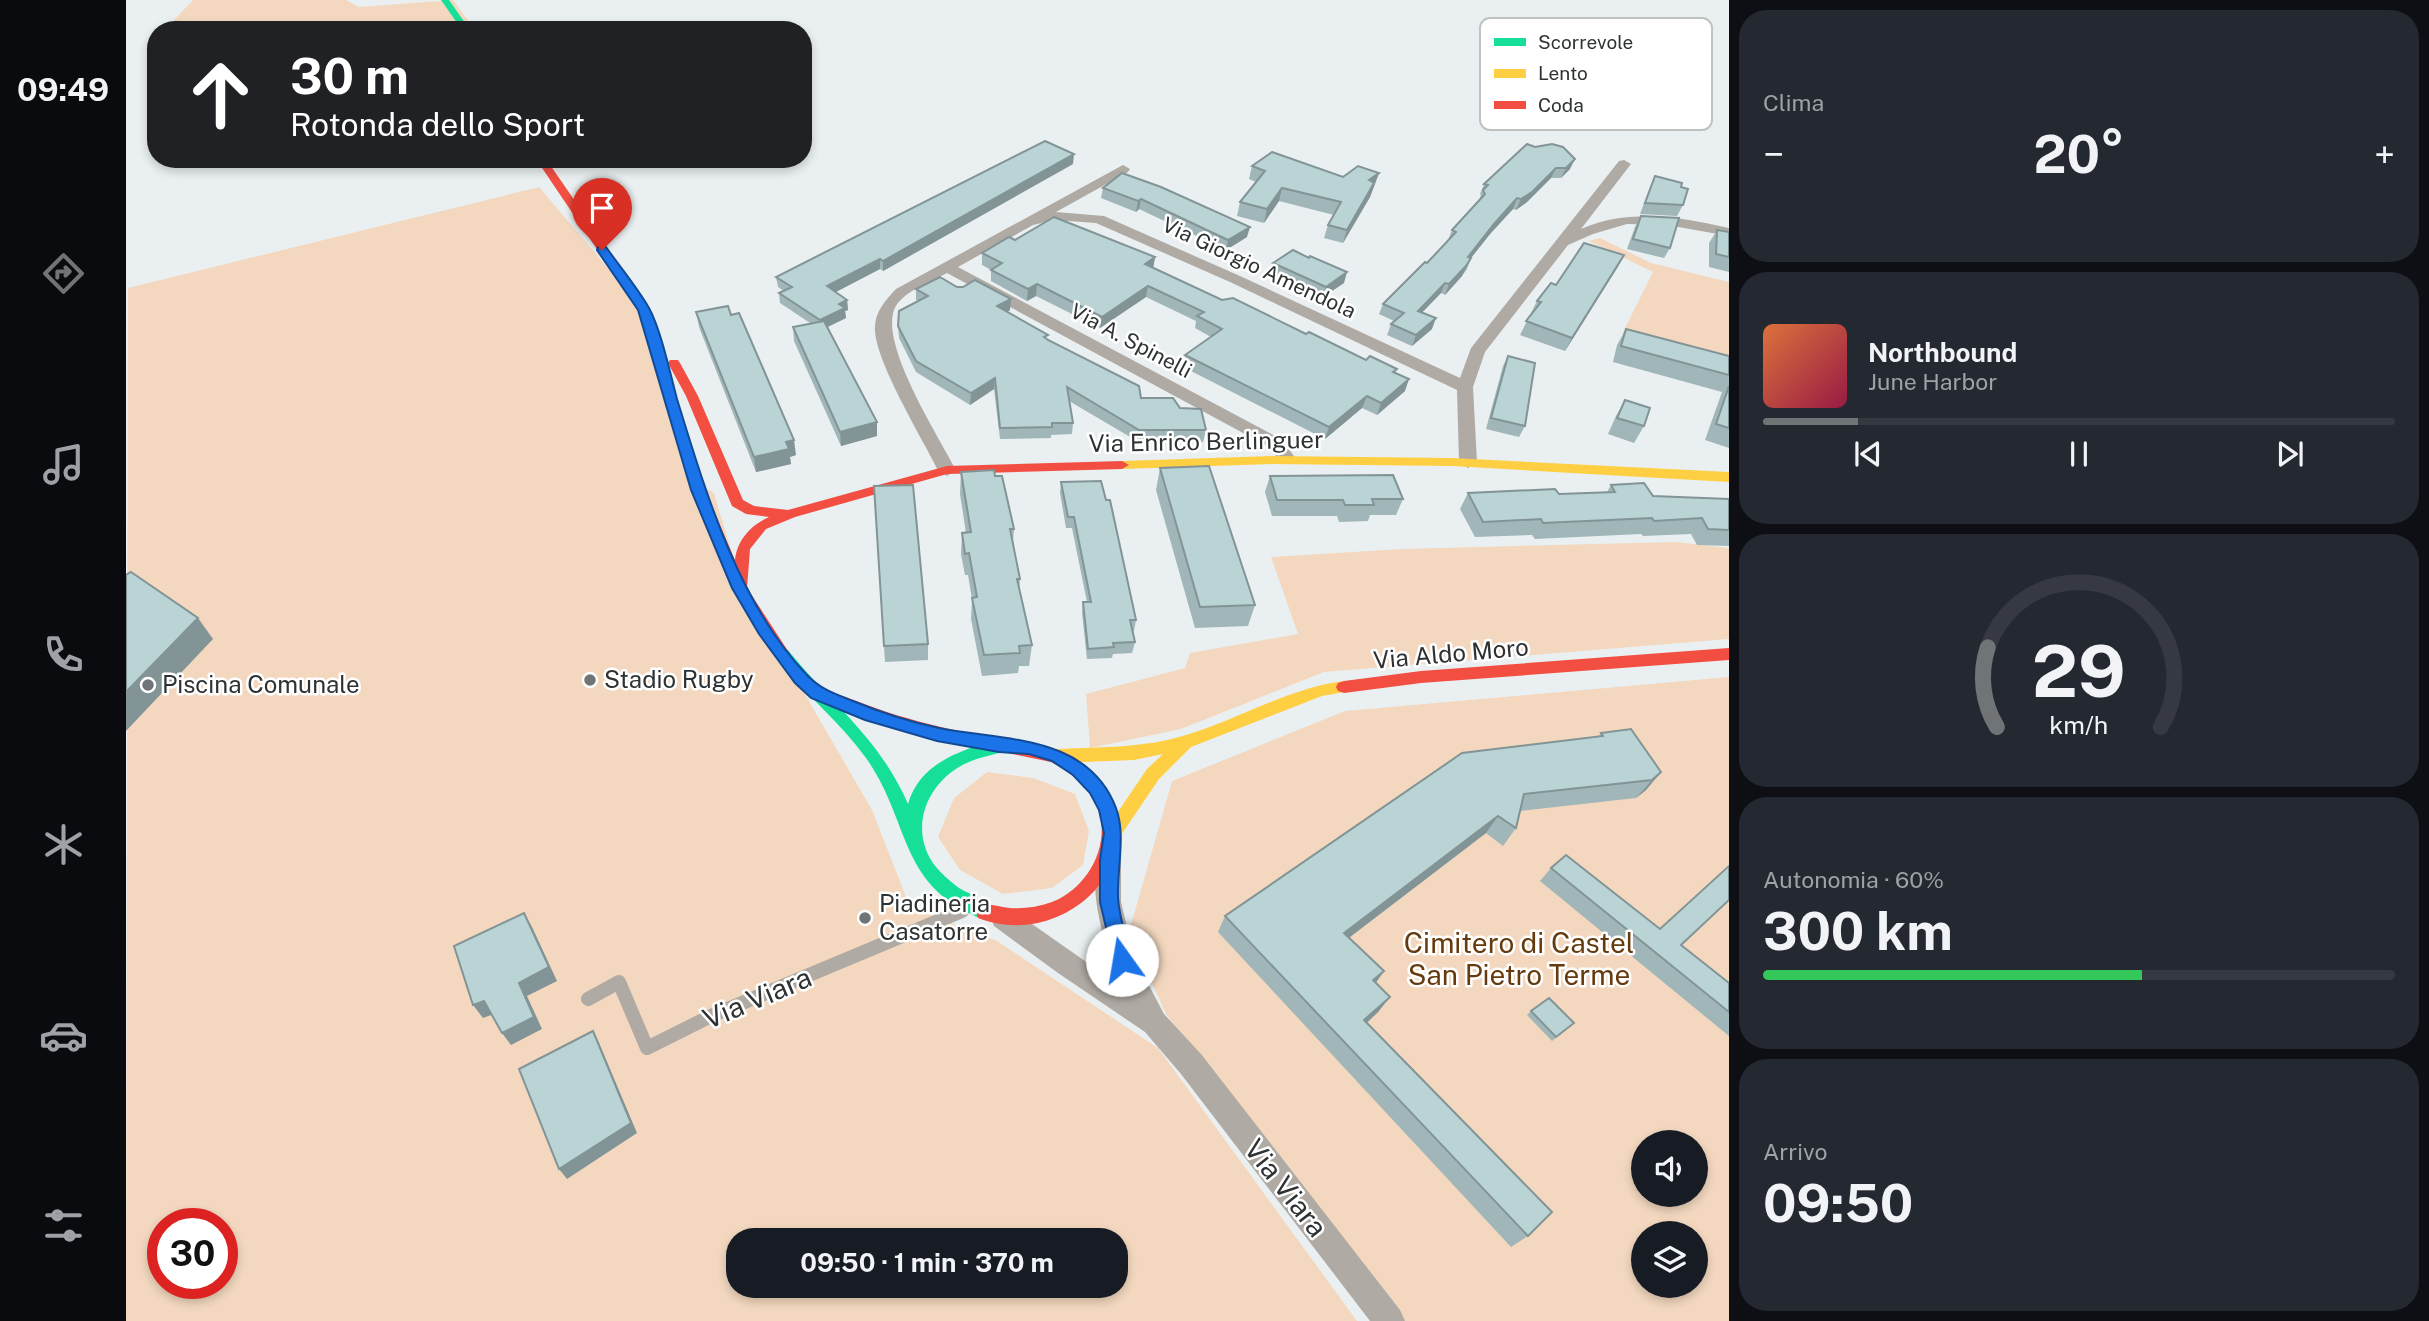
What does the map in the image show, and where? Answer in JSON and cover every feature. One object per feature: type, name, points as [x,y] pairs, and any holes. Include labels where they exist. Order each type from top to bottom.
[{"type":"main road","points":[[445,0],[460,21]]},
{"type":"main road","points":[[547,168],[644,310],[698,490],[739,588],[771,639],[800,678],[869,750],[895,792],[911,832],[919,862],[939,889],[968,908],[1003,918],[1038,917],[1070,905],[1094,885],[1109,860],[1113,833],[1108,809],[1097,788],[1079,770],[1058,756],[1029,747],[999,746],[937,734],[884,719],[817,693]]},
{"type":"main road","points":[[657,352],[671,357],[687,387],[737,503],[751,511],[790,514]]},
{"type":"main road","name":"Via Enrico Berlinguer","points":[[739,588],[743,548],[761,526],[790,514],[947,470],[1288,460],[1468,462],[1729,477]]},
{"type":"main road","name":"Via Aldo Moro","points":[[1058,756],[1134,753],[1186,742],[1321,690],[1421,677],[1729,654]]},
{"type":"main road","name":"Via Aldo Moro","points":[[1113,833],[1153,774],[1186,742]]},
{"type":"main road","points":[[911,832],[914,806],[926,783],[946,764],[971,751],[999,746]]},
{"type":"street","points":[[1468,462],[1465,387],[1483,342],[1624,164]]},
{"type":"street","name":"Via Giorgio Amendola","points":[[947,470],[888,354],[883,330],[887,308],[901,292],[1122,169]]},
{"type":"street","name":"Via Giorgio Amendola","points":[[1030,221],[1054,216],[1099,219],[1235,279],[1465,387]]},
{"type":"street","points":[[1557,248],[1584,231],[1613,222],[1644,219],[1671,218],[1729,232]]},
{"type":"street","name":"Via A. Spinelli","points":[[947,267],[1275,443],[1288,460]]},
{"type":"street","name":"Via Viara","points":[[1109,860],[1109,902],[1122,960],[1155,1023],[1191,1064],[1389,1321]]},
{"type":"street","name":"Via Viara","points":[[1003,918],[1067,965],[1155,1023]]},
{"type":"lane","name":"Via Viara","points":[[588,999],[619,982],[647,1048],[711,1016],[968,908]]},
{"type":"green space","points":[[193,0],[346,0],[359,7],[453,0],[468,21],[174,21]]},
{"type":"green space","points":[[539,187],[644,310],[694,481],[714,493],[741,584],[872,810],[910,907],[997,941],[1158,1048],[1357,1321],[126,1321],[128,288]]},
{"type":"green space","points":[[1600,238],[1651,263],[1729,282],[1729,366],[1622,334],[1653,272],[1589,241]]},
{"type":"green space","points":[[1675,542],[1729,548],[1729,639],[1324,672],[1181,729],[1090,748],[1086,694],[1185,668],[1190,653],[1298,634],[1271,557],[1402,549]]},
{"type":"green space","name":"Cimitero di Castel San Pietro Terme","points":[[1729,677],[1729,1321],[1399,1321],[1166,1014],[1129,932],[1172,781],[1345,711]]},
{"type":"green space","points":[[987,772],[1033,778],[1075,794],[1089,831],[1083,865],[1052,888],[1003,894],[960,870],[938,837],[954,798]]},
{"type":"building","points":[[1045,141],[1074,154],[883,261],[880,259],[827,286],[847,300],[839,304],[845,308],[820,320],[779,293],[792,287],[776,277]]},
{"type":"building","points":[[1527,144],[1535,147],[1552,144],[1563,147],[1575,159],[1566,168],[1556,168],[1532,192],[1521,199],[1517,198],[1468,257],[1471,258],[1466,266],[1418,311],[1436,318],[1416,335],[1391,324],[1404,313],[1383,304],[1456,232],[1452,230],[1485,194],[1483,190],[1488,185],[1484,184]]},
{"type":"building","points":[[1272,152],[1343,177],[1358,166],[1379,173],[1369,180],[1374,183],[1347,230],[1328,225],[1341,202],[1282,188],[1267,209],[1240,202],[1265,171],[1252,166]]},
{"type":"building","points":[[1122,173],[1161,187],[1250,227],[1228,240],[1141,199],[1138,201],[1103,188]]},
{"type":"building","points":[[1655,176],[1682,183],[1681,187],[1688,189],[1683,205],[1645,203]]},
{"type":"building","points":[[1641,216],[1679,218],[1670,248],[1633,239]]},
{"type":"building","points":[[1054,217],[1155,257],[1145,264],[1222,300],[1233,298],[1366,360],[1370,356],[1397,369],[1393,372],[1409,379],[1381,403],[1367,396],[1329,427],[1185,355],[1222,329],[1197,316],[1204,312],[1148,286],[1102,317],[1037,284],[1028,289],[991,270],[1002,263],[982,253],[1009,237],[1015,240]]},
{"type":"building","points":[[1717,230],[1729,232],[1729,257],[1716,254]]},
{"type":"building","points":[[1584,243],[1624,255],[1572,338],[1526,321],[1541,302],[1537,301],[1551,283],[1556,285]]},
{"type":"building","points":[[1293,250],[1347,272],[1326,287],[1273,263]]},
{"type":"building","points":[[940,277],[957,287],[963,287],[975,280],[1011,299],[997,306],[1048,335],[1044,337],[1048,340],[1139,386],[1141,398],[1173,398],[1180,408],[1201,409],[1206,430],[1139,430],[1067,387],[1073,423],[1052,423],[1052,427],[1000,428],[995,378],[971,393],[916,361],[898,326],[899,311],[928,296],[916,289]]},
{"type":"building","points":[[728,306],[731,315],[739,313],[794,440],[786,442],[789,449],[754,457],[696,312]]},
{"type":"building","points":[[824,321],[877,422],[840,432],[793,327]]},
{"type":"building","points":[[1626,329],[1729,356],[1729,375],[1621,346]]},
{"type":"building","points":[[1508,356],[1535,363],[1525,426],[1491,418]]},
{"type":"building","points":[[1729,386],[1729,428],[1716,424]]},
{"type":"building","points":[[1625,400],[1650,408],[1644,426],[1617,418]]},
{"type":"building","points":[[1209,466],[1255,605],[1200,607],[1160,468]]},
{"type":"building","points":[[994,470],[995,476],[1002,476],[1014,529],[1010,529],[1020,579],[1017,579],[1032,645],[1019,646],[1020,653],[984,655],[972,598],[977,597],[969,553],[965,554],[962,533],[971,532],[961,472]]},
{"type":"building","points":[[1393,475],[1403,499],[1372,499],[1374,505],[1345,505],[1343,500],[1277,500],[1270,476]]},
{"type":"building","points":[[1101,481],[1106,500],[1110,500],[1136,620],[1130,620],[1135,642],[1113,643],[1114,647],[1088,649],[1083,602],[1091,602],[1074,517],[1068,517],[1061,482]]},
{"type":"building","points":[[1644,483],[1653,496],[1729,499],[1729,530],[1708,529],[1702,518],[1654,521],[1652,518],[1543,523],[1541,519],[1483,522],[1468,493],[1555,489],[1559,494],[1615,492],[1611,485]]},
{"type":"building","points":[[913,485],[928,644],[884,646],[874,486]]},
{"type":"building","points":[[131,572],[198,618],[126,692],[126,575]]},
{"type":"building","points":[[1631,729],[1661,772],[1652,780],[1524,794],[1516,828],[1498,816],[1344,933],[1384,971],[1373,980],[1390,997],[1364,1020],[1552,1212],[1528,1236],[1225,916],[1462,753],[1603,736],[1601,733]]},
{"type":"building","points":[[1566,855],[1660,929],[1729,866],[1729,900],[1681,945],[1729,983],[1729,1012],[1551,868]]},
{"type":"building","points":[[524,913],[549,967],[519,983],[534,1017],[502,1033],[484,1001],[473,1005],[454,946]]},
{"type":"building","points":[[1549,998],[1574,1023],[1556,1037],[1531,1011]]},
{"type":"building","points":[[593,1031],[631,1123],[559,1169],[519,1069]]},
{"type":"traffic: fast","points":[[445,0],[460,21]]},
{"type":"traffic: fast","points":[[782,654],[870,751],[894,790],[911,833]]},
{"type":"traffic: fast","points":[[985,912],[952,894],[929,872],[916,847],[912,821],[919,796],[936,774],[962,757],[999,746]]},
{"type":"traffic: slow","points":[[1122,465],[1272,460],[1452,462],[1729,477]]},
{"type":"traffic: slow","points":[[1058,756],[1134,753],[1187,742],[1321,690],[1344,687]]},
{"type":"traffic: slow","points":[[1113,833],[1153,774],[1186,742]]},
{"type":"traffic: jam","points":[[547,168],[644,310],[698,490],[739,588],[782,654]]},
{"type":"traffic: jam","points":[[674,363],[692,396],[737,503],[751,511],[786,514]]},
{"type":"traffic: jam","points":[[739,588],[743,548],[761,526],[790,514],[947,470],[1122,465]]},
{"type":"traffic: jam","points":[[1344,687],[1421,677],[1729,654]]},
{"type":"traffic: jam","points":[[827,697],[907,725],[991,744]]},
{"type":"traffic: jam","points":[[985,912],[1008,917],[1032,916],[1059,908],[1080,895],[1097,877],[1107,855],[1111,832],[1107,809],[1095,787],[1075,767],[1038,751],[999,746]]},
{"type":"place","name":"Stadio Rugby","points":[[590,680]]},
{"type":"place","name":"Piscina Comunale","points":[[148,685]]},
{"type":"place","name":"Piadineria Casatorre","points":[[865,918]]},
{"type":"route","points":[[602,250],[644,310],[698,490],[739,588],[764,629],[800,678],[817,693],[871,715],[937,734],[999,746],[1029,747],[1058,756],[1079,770],[1097,788],[1108,809],[1113,833],[1109,860],[1109,902],[1122,960]]}]
